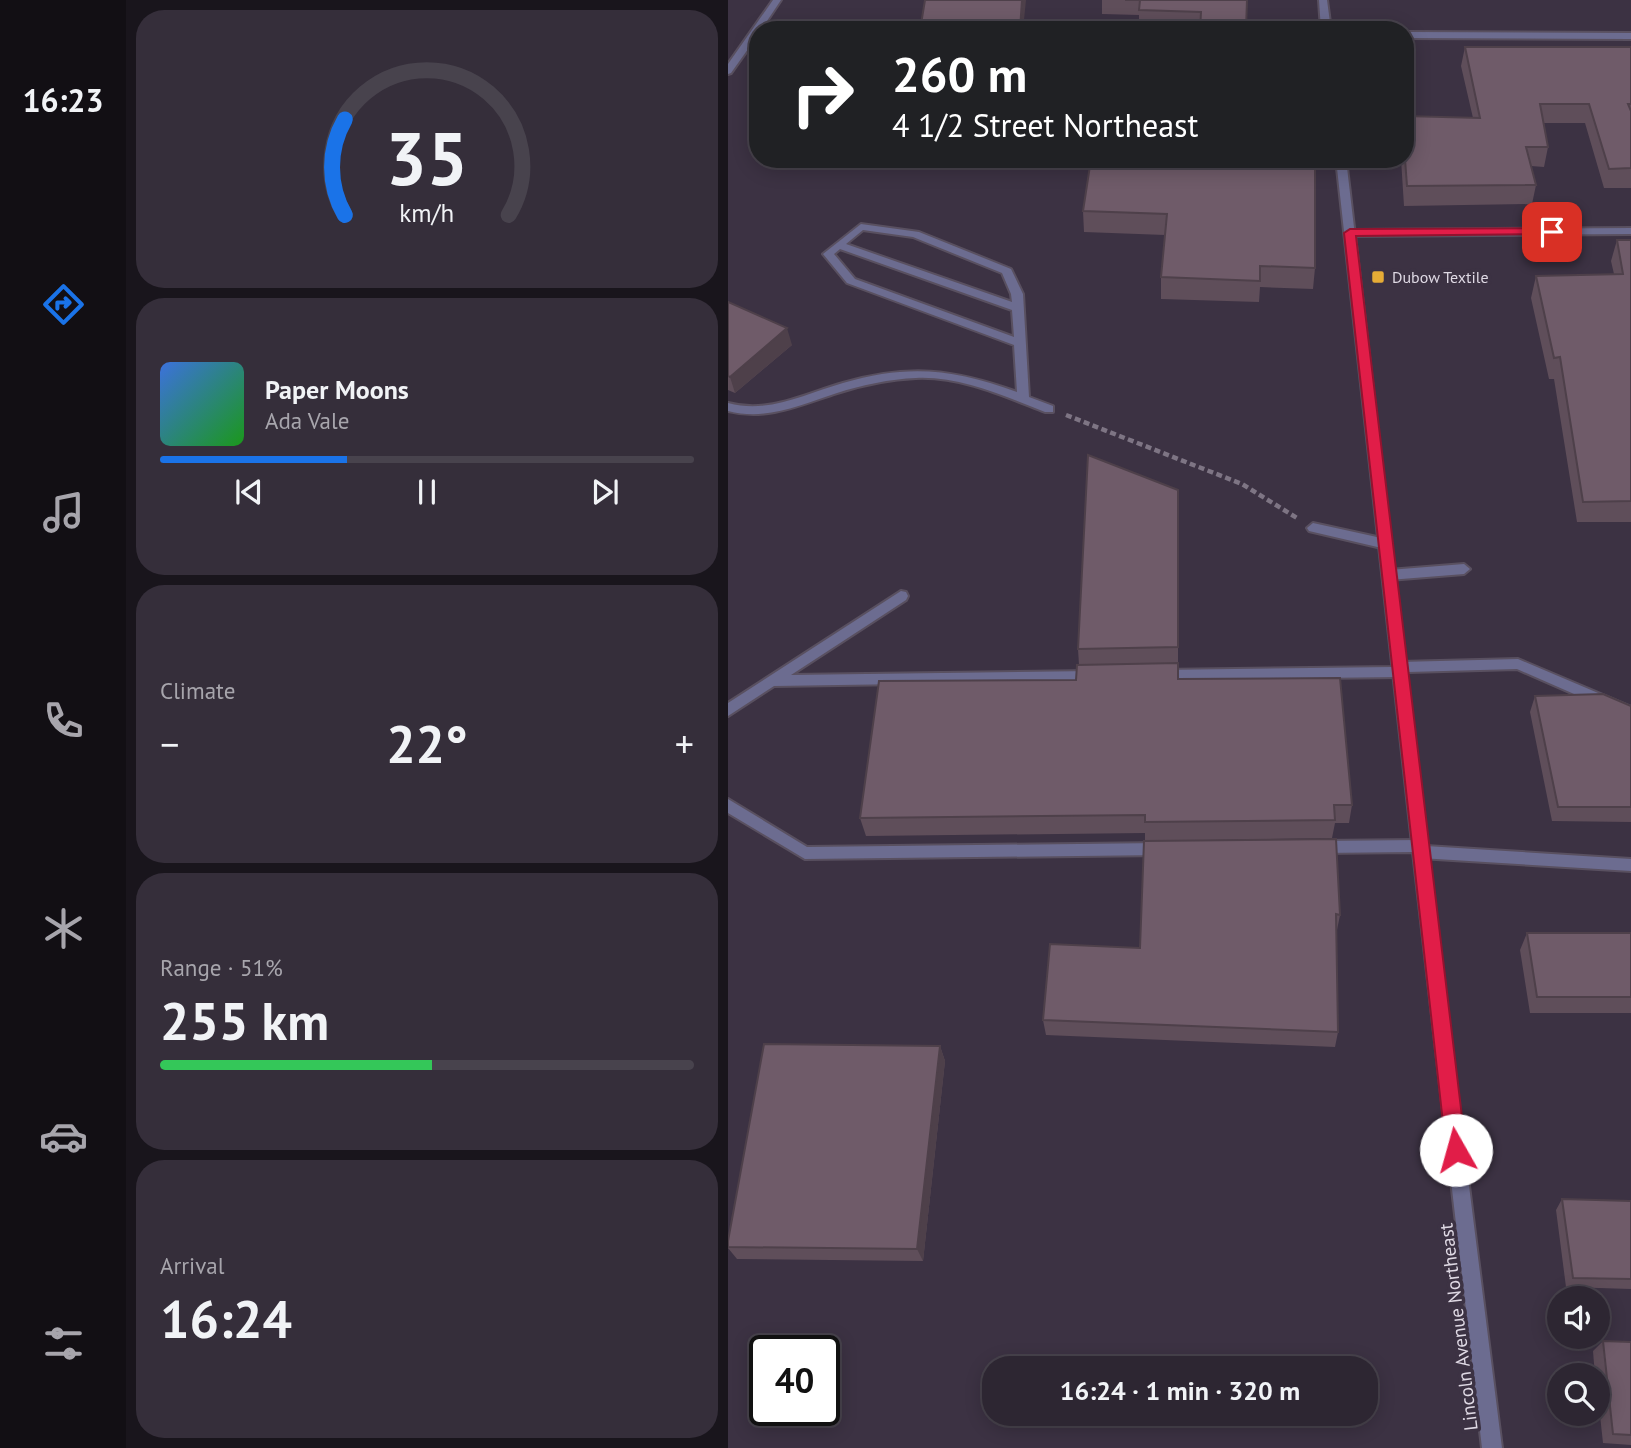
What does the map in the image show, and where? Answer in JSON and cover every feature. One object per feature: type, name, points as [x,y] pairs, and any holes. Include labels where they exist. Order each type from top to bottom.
[{"type":"street","points":[[763,21],[777,0]]},
{"type":"street","points":[[1323,0],[1325,21]]},
{"type":"street","points":[[1414,35],[1631,36]]},
{"type":"street","points":[[728,71],[749,41]]},
{"type":"street","name":"Lincoln Avenue Northeast","points":[[1342,168],[1419,849],[1492,1448]]},
{"type":"street","points":[[1020,343],[851,281],[828,254],[861,227],[915,234],[1007,271],[1017,294],[1018,308],[1020,343],[1023,399]]},
{"type":"street","points":[[1350,233],[1631,231]]},
{"type":"street","points":[[838,245],[1018,308]]},
{"type":"street","points":[[728,407],[745,413],[795,404],[847,386],[917,374],[976,382],[1049,409]]},
{"type":"street","points":[[1313,528],[1386,544]]},
{"type":"street","points":[[1389,575],[1464,569]]},
{"type":"street","points":[[728,710],[901,596]]},
{"type":"street","points":[[1143,676],[1400,670],[1518,664],[1631,713]]},
{"type":"street","points":[[773,681],[1102,676]]},
{"type":"street","points":[[728,805],[805,853],[1182,849]]},
{"type":"street","points":[[1307,848],[1419,849],[1631,864]]},
{"type":"path","points":[[1049,409],[1242,484],[1313,528]]},
{"type":"building","points":[[925,0],[1022,0],[1021,21],[922,21]]},
{"type":"building","points":[[1140,0],[1247,0],[1246,21],[1200,21],[1201,12],[1139,10]]},
{"type":"building","points":[[1465,47],[1631,47],[1631,104],[1628,104],[1631,111],[1631,168],[1609,169],[1589,104],[1540,104],[1548,147],[1526,147],[1536,185],[1407,186],[1406,168],[1414,168],[1414,116],[1480,118]]},
{"type":"building","points":[[1090,168],[1315,168],[1315,268],[1260,266],[1260,281],[1161,277],[1167,214],[1083,211]]},
{"type":"building","points":[[1617,240],[1631,240],[1631,501],[1583,502],[1560,357],[1554,358],[1536,276],[1623,274]]},
{"type":"building","points":[[728,302],[787,328],[730,377],[728,376]]},
{"type":"building","points":[[1088,455],[1178,490],[1178,647],[1078,649]]},
{"type":"building","points":[[1178,663],[1178,679],[1340,678],[1352,805],[1334,805],[1335,820],[1145,822],[1145,815],[860,818],[879,681],[1076,680],[1077,665]]},
{"type":"building","points":[[1603,694],[1631,706],[1631,807],[1558,807],[1535,696]]},
{"type":"building","points":[[1336,839],[1340,915],[1336,914],[1338,1032],[1043,1020],[1050,944],[1140,948],[1144,841]]},
{"type":"building","points":[[1527,933],[1631,933],[1631,997],[1537,997]]},
{"type":"building","points":[[764,1044],[940,1046],[917,1249],[728,1247]]},
{"type":"building","points":[[1562,1199],[1631,1201],[1631,1279],[1573,1278]]},
{"type":"building","points":[[1610,1341],[1631,1342],[1631,1435],[1613,1434],[1610,1363],[1605,1363],[1604,1349],[1610,1349]]},
{"type":"place","name":"Dubow Textile","points":[[1378,277]]},
{"type":"route","points":[[1456,1150],[1350,233],[1552,232]]}]
